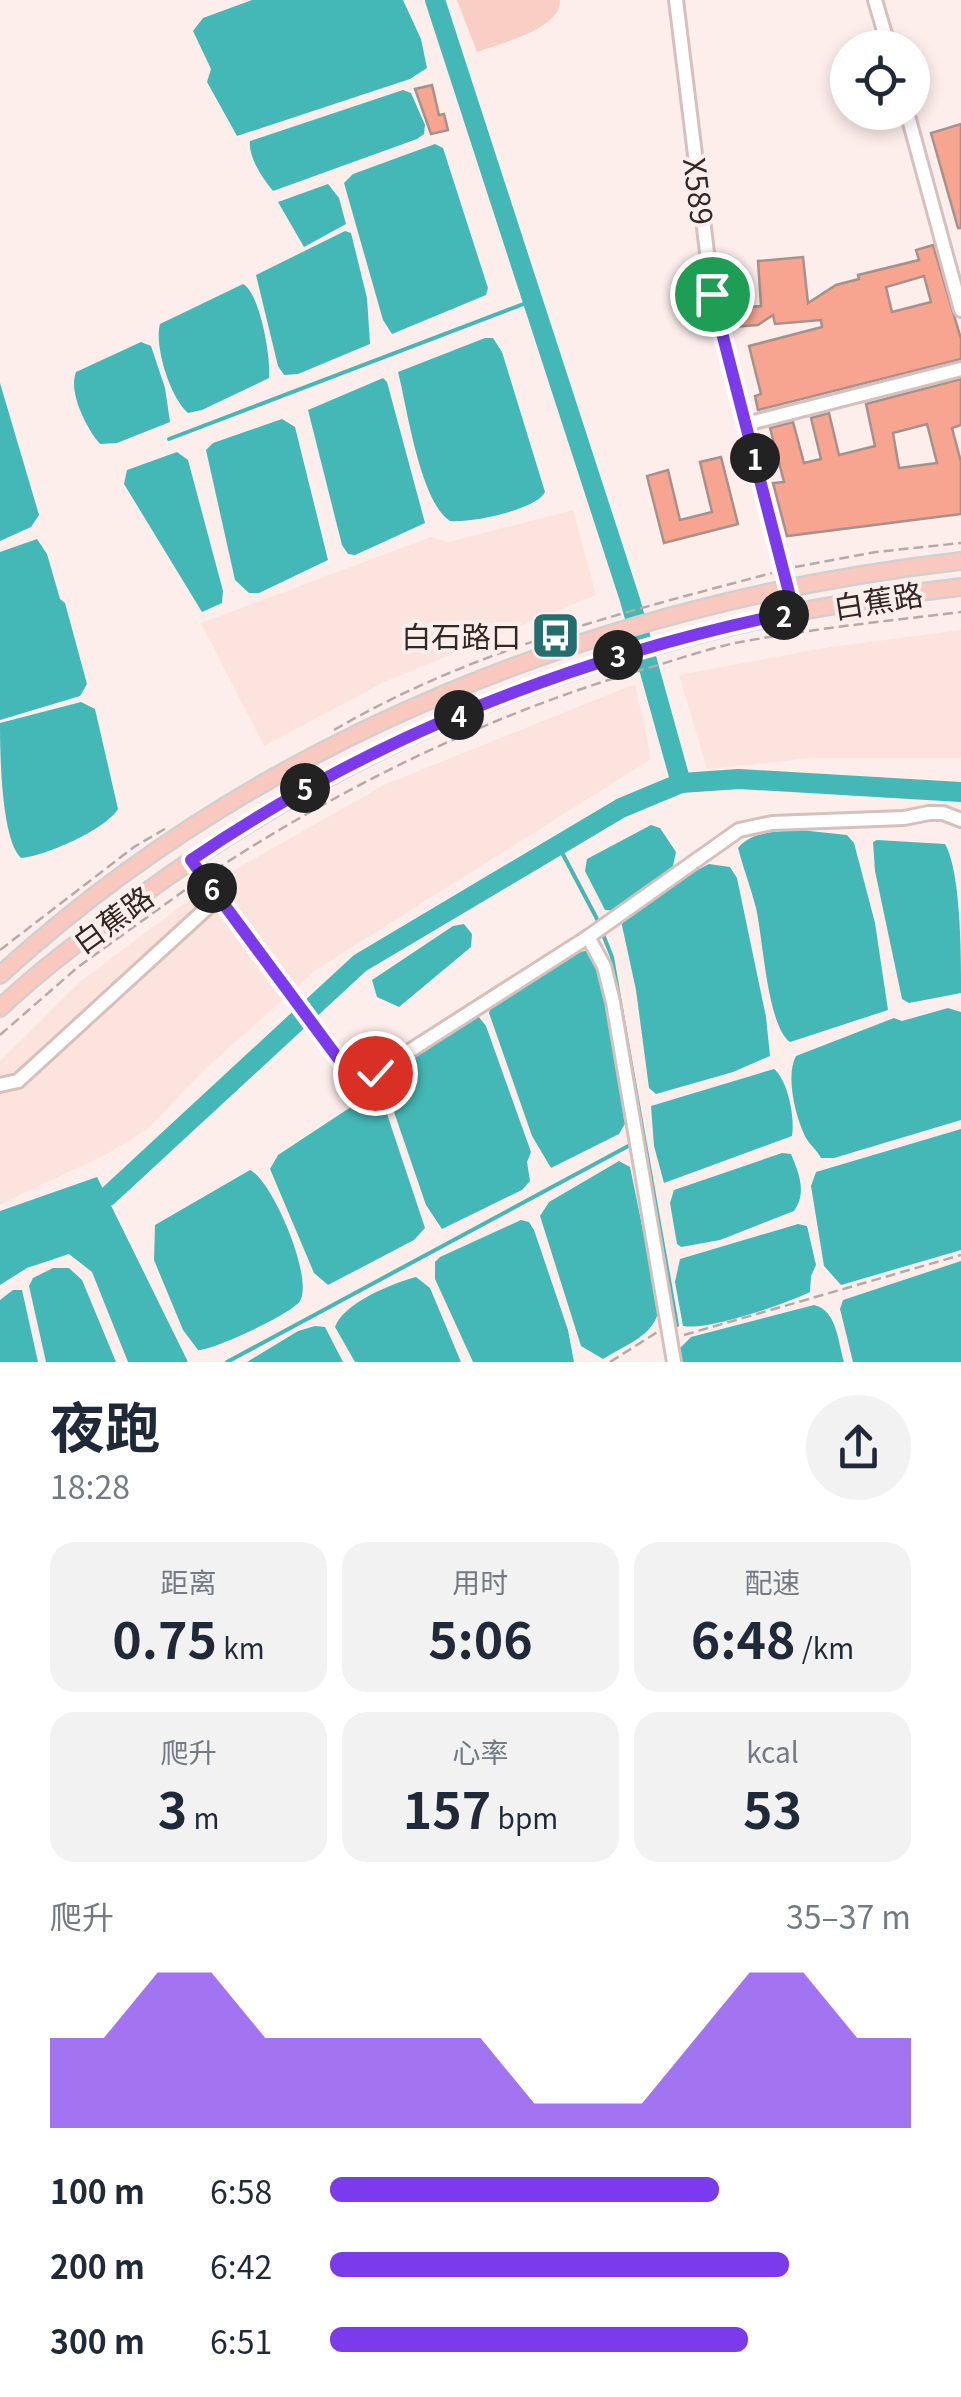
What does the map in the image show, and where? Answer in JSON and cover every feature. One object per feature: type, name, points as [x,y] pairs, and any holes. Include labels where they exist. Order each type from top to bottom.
[{"type":"main road","name":"白蕉路","points":[[0,975],[36,941],[136,866],[236,800],[413,707],[604,625],[669,607],[961,561]]},
{"type":"main road","name":"白蕉路","points":[[0,1008],[69,949],[191,860],[316,782],[471,709],[613,657],[678,638],[794,612],[961,587]]},
{"type":"street","name":"X589","points":[[676,0],[712,294],[794,612]]},
{"type":"street","points":[[876,0],[884,30]]},
{"type":"street","points":[[911,130],[961,310]]},
{"type":"street","points":[[746,424],[961,369]]},
{"type":"street","points":[[191,860],[346,1069],[368,1076],[591,935],[749,826],[904,818],[929,813],[961,820]]},
{"type":"street","points":[[0,1084],[18,1081],[219,897]]},
{"type":"street","points":[[591,935],[613,1002],[674,1362]]},
{"type":"path","points":[[604,625],[784,570],[876,552],[961,543]]},
{"type":"path","points":[[0,1035],[94,956],[274,831],[395,766],[490,724],[618,676],[732,644],[961,612]]},
{"type":"path","points":[[610,1362],[669,1330],[714,1328],[961,1255]]},
{"type":"shaded area","points":[[457,0],[560,0],[558,10],[541,27],[477,52]]},
{"type":"shaded area","points":[[573,510],[596,595],[384,682],[264,746],[201,623],[431,537],[449,542]]},
{"type":"shaded area","points":[[961,630],[961,758],[811,758],[707,769],[679,675],[824,648]]},
{"type":"shaded area","points":[[635,684],[651,759],[317,969],[206,1068],[146,1130],[105,1155],[0,1204],[0,1061],[81,981],[213,882],[386,784]]},
{"type":"water","points":[[252,0],[403,0],[421,39],[427,68],[410,79],[237,136],[207,82],[211,69],[193,31],[203,18]]},
{"type":"water","points":[[403,90],[411,93],[425,125],[424,134],[417,139],[273,191],[257,168],[250,141]]},
{"type":"water","points":[[435,144],[443,148],[488,288],[486,295],[392,334],[383,320],[344,183],[353,174]]},
{"type":"water","points":[[328,184],[339,198],[346,224],[304,247],[278,202]]},
{"type":"water","points":[[345,231],[351,233],[367,298],[370,344],[298,374],[284,375],[278,366],[256,275]]},
{"type":"water","points":[[243,284],[259,312],[269,378],[188,413],[175,396],[165,371],[159,345],[160,324]]},
{"type":"water","points":[[493,338],[502,352],[545,492],[517,510],[450,521],[430,495],[423,475],[398,372]]},
{"type":"water","points":[[141,342],[151,346],[165,388],[170,422],[117,443],[100,444],[80,409],[74,389],[76,372]]},
{"type":"water","points":[[383,378],[425,523],[355,555],[348,554],[342,545],[308,410]]},
{"type":"water","points":[[0,383],[39,515],[31,527],[0,541]]},
{"type":"water","points":[[282,419],[295,427],[328,560],[259,593],[249,593],[235,580],[206,450],[213,443]]},
{"type":"water","points":[[177,452],[188,460],[223,591],[222,603],[202,612],[124,484],[127,470]]},
{"type":"water","points":[[37,539],[47,554],[60,599],[65,603],[87,684],[80,696],[0,720],[0,552]]},
{"type":"water","points":[[81,702],[95,709],[118,809],[74,841],[21,858],[14,848],[6,815],[0,723]]},
{"type":"water","points":[[651,825],[660,828],[676,852],[672,871],[616,911],[605,910],[585,871],[587,859]]},
{"type":"water","points":[[800,830],[847,835],[854,843],[875,923],[888,1010],[790,1042],[782,1033],[771,1000],[756,908],[738,848],[758,835]]},
{"type":"water","points":[[873,842],[945,844],[957,893],[961,993],[909,1003],[902,999],[875,871]]},
{"type":"water","points":[[709,864],[730,867],[737,878],[766,1017],[770,1056],[733,1072],[656,1094],[649,1088],[636,990],[621,921],[673,883]]},
{"type":"water","points":[[464,924],[472,934],[471,947],[399,1007],[377,997],[372,980],[453,926]]},
{"type":"water","points":[[588,950],[599,968],[626,1122],[619,1134],[551,1168],[532,1136],[489,1013],[491,1004],[570,955]]},
{"type":"water","points":[[948,1008],[961,1012],[961,1120],[834,1158],[821,1158],[806,1138],[796,1109],[792,1074],[796,1056],[894,1018],[902,1021]]},
{"type":"water","points":[[472,1016],[478,1016],[486,1026],[531,1152],[527,1162],[530,1181],[522,1190],[442,1229],[426,1205],[383,1080],[385,1073]]},
{"type":"water","points":[[774,1069],[789,1100],[792,1136],[664,1183],[654,1146],[651,1106]]},
{"type":"water","points":[[382,1099],[425,1228],[414,1240],[328,1285],[314,1273],[270,1169],[278,1155],[360,1101]]},
{"type":"water","points":[[961,1129],[961,1250],[841,1285],[824,1266],[811,1186],[816,1172]]},
{"type":"water","points":[[782,1153],[791,1154],[799,1176],[800,1197],[794,1211],[720,1240],[681,1247],[677,1244],[670,1203],[674,1190]]},
{"type":"water","points":[[619,1161],[630,1167],[659,1308],[645,1333],[603,1359],[581,1346],[540,1216],[549,1202]]},
{"type":"water","points":[[250,1170],[269,1191],[288,1231],[301,1272],[300,1301],[252,1330],[198,1350],[183,1330],[154,1260],[155,1225]]},
{"type":"water","points":[[97,1177],[188,1362],[128,1362],[92,1272],[69,1254],[27,1268],[0,1285],[0,1211]]},
{"type":"water","points":[[521,1220],[529,1222],[534,1230],[568,1330],[574,1362],[473,1362],[435,1279],[435,1262],[440,1257]]},
{"type":"water","points":[[798,1224],[807,1226],[816,1265],[810,1292],[728,1321],[683,1326],[675,1282],[680,1259]]},
{"type":"water","points":[[961,1261],[961,1362],[853,1362],[840,1309],[843,1300]]},
{"type":"water","points":[[53,1268],[69,1268],[82,1280],[116,1362],[46,1362],[29,1286],[33,1278]]},
{"type":"water","points":[[416,1277],[430,1288],[461,1362],[355,1362],[335,1327],[340,1318],[370,1295]]},
{"type":"water","points":[[13,1290],[22,1290],[38,1362],[0,1362],[0,1300]]},
{"type":"water","points":[[814,1305],[832,1320],[844,1362],[678,1362],[678,1350],[691,1337]]},
{"type":"water","points":[[325,1327],[343,1362],[247,1362],[298,1331]]},
{"type":"building","points":[[432,85],[439,115],[444,114],[448,130],[431,134],[415,89]]},
{"type":"building","points":[[961,124],[961,228],[958,228],[931,133]]},
{"type":"building","points":[[933,245],[961,339],[961,359],[758,410],[755,396],[761,394],[749,346],[822,327],[821,320],[775,324],[773,315],[758,325],[731,327],[728,309],[761,306],[758,261],[803,257],[808,303],[836,285],[859,279],[858,275],[919,260],[916,250]],"holes":[[[924,276],[931,302],[892,312],[886,287]]]},
{"type":"building","points":[[961,379],[961,425],[952,428],[961,462],[961,514],[787,536],[773,483],[784,482],[770,428],[793,422],[804,463],[821,459],[811,418],[829,413],[839,455],[875,446],[866,404]],"holes":[[[927,424],[937,463],[899,468],[893,433]]]},
{"type":"building","points":[[721,457],[738,524],[664,543],[647,476],[668,470],[680,520],[712,512],[700,462]]},
{"type":"waterway","points":[[435,0],[630,600],[681,783]]},
{"type":"waterway","points":[[169,439],[534,300]]},
{"type":"waterway","points":[[87,1208],[108,1196],[360,963],[621,808],[681,783],[739,779],[961,792]]},
{"type":"waterway","points":[[558,845],[612,957],[677,1325]]},
{"type":"waterway","points":[[227,1362],[632,1144]]},
{"type":"place","name":"白石路口","points":[[556,635]]},
{"type":"route","points":[[375,1073],[360,1077],[346,1069],[191,860],[246,822],[316,782],[471,709],[613,657],[794,612],[712,294]]}]
